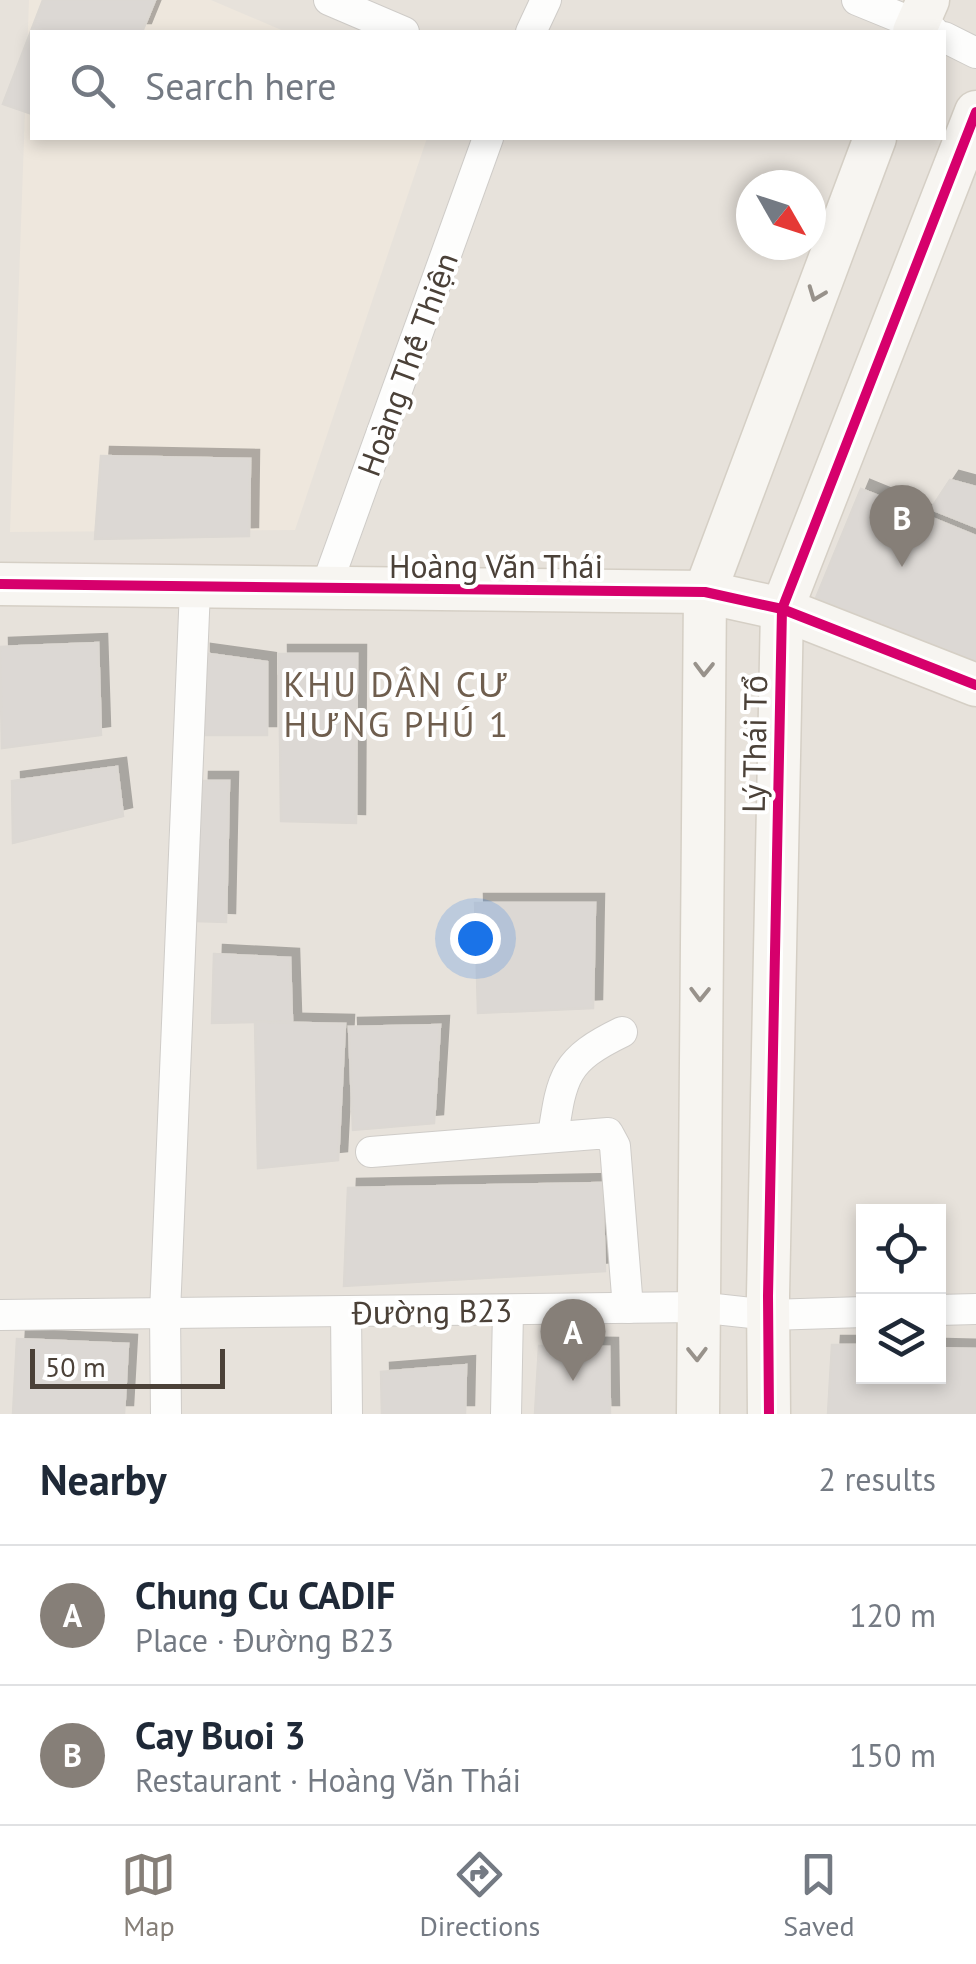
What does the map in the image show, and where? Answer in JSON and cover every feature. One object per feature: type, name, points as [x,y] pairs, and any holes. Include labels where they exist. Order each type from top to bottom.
[{"type":"street","points":[[329,0],[399,30]]},
{"type":"street","points":[[532,30],[546,0]]},
{"type":"street","points":[[857,0],[928,25]]},
{"type":"street","points":[[946,36],[976,53]]},
{"type":"street","name":"Lý Thái Tổ","points":[[770,1414],[768,1315],[782,609],[976,112]]},
{"type":"street","name":"Hoàng Thế Thiện","points":[[325,590],[487,140]]},
{"type":"street","name":"Lý Thái Tổ","points":[[698,1414],[704,592],[874,140]]},
{"type":"street","name":"Hoàng Văn Thái","points":[[0,584],[704,592],[782,609],[976,684]]},
{"type":"street","points":[[166,1414],[164,1313],[195,588]]},
{"type":"street","points":[[552,1136],[564,1078],[588,1048],[622,1032]]},
{"type":"street","points":[[371,1152],[602,1132],[612,1138],[628,1308]]},
{"type":"street","name":"Đường B23","points":[[0,1315],[697,1307],[768,1315],[856,1312]]},
{"type":"street","points":[[946,1310],[976,1309]]},
{"type":"street","points":[[506,1414],[508,1310]]},
{"type":"street","points":[[346,1312],[347,1414]]},
{"type":"shaded area","name":"KHU DÂN CƯ HƯNG PHÚ 1","points":[[0,0],[976,0],[976,1414],[0,1414]]},
{"type":"shaded area","points":[[29,0],[211,0],[281,30],[30,30],[30,140],[426,140],[295,530],[10,532]]},
{"type":"building","points":[[43,0],[155,0],[143,30],[31,30]]},
{"type":"building","points":[[30,34],[30,113],[3,104]]},
{"type":"building","points":[[101,456],[250,459],[249,536],[95,539]]},
{"type":"building","points":[[950,480],[976,487],[976,527],[931,509]]},
{"type":"building","points":[[861,489],[976,536],[976,663],[816,598]]},
{"type":"building","points":[[98,643],[101,735],[2,748],[0,647]]},
{"type":"building","points":[[202,653],[267,662],[267,735],[202,735]]},
{"type":"building","points":[[279,654],[357,654],[356,823],[281,821]]},
{"type":"building","points":[[117,767],[123,816],[13,843],[12,781]]},
{"type":"building","points":[[200,781],[229,781],[226,922],[196,921]]},
{"type":"building","points":[[475,903],[595,903],[593,1008],[478,1013]]},
{"type":"building","points":[[214,954],[290,958],[292,1021],[212,1023]]},
{"type":"building","points":[[255,1022],[345,1024],[338,1160],[258,1168]]},
{"type":"building","points":[[440,1025],[434,1123],[353,1130],[349,1027]]},
{"type":"building","points":[[602,1183],[605,1271],[344,1286],[348,1188]]},
{"type":"building","points":[[17,1339],[128,1344],[124,1414],[13,1414]]},
{"type":"building","points":[[832,1345],[856,1345],[856,1384],[946,1384],[946,1348],[976,1349],[976,1414],[828,1414]]},
{"type":"building","points":[[539,1346],[609,1347],[610,1414],[535,1414]]},
{"type":"building","points":[[466,1365],[465,1414],[382,1414],[381,1372]]},
{"type":"cycle path","points":[[769,1414],[782,609],[976,112]]},
{"type":"cycle path","points":[[0,584],[705,592],[782,609],[976,685]]},
{"type":"place","name":"Cay Buoi 3","points":[[902,567]]},
{"type":"place","name":"Chung Cu CADIF","points":[[573,1381]]},
{"type":"district","name":"KHU DÂN CƯ HƯNG PHÚ 1","points":[[397,704]]}]
